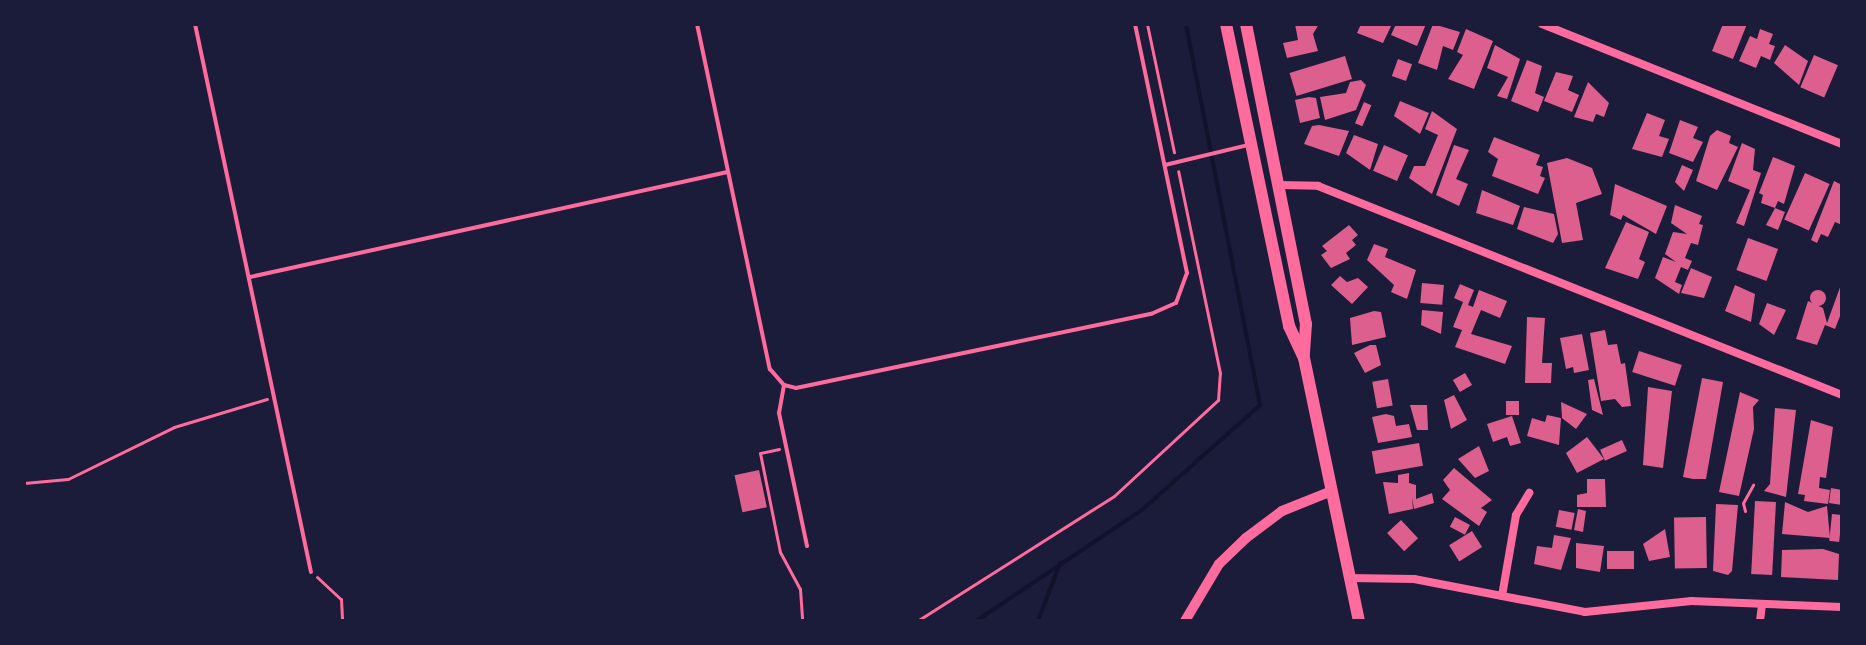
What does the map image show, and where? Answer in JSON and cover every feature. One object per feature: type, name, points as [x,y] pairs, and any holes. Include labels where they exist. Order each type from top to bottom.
[{"type":"main road","points":[[1226,24],[1289,326],[1304,358],[1359,621]]},
{"type":"main road","points":[[1246,24],[1306,324],[1304,358]]},
{"type":"street","points":[[1542,24],[1842,144]]},
{"type":"street","points":[[1279,185],[1318,186],[1842,395]]},
{"type":"street","points":[[1185,621],[1219,564],[1246,538],[1282,511],[1332,491]]},
{"type":"street","points":[[1502,596],[1516,515],[1529,493]]},
{"type":"street","points":[[1349,578],[1414,579],[1574,610],[1691,601],[1842,607]]},
{"type":"street","points":[[1760,621],[1762,604]]},
{"type":"street","points":[[1574,610],[1574,621]]},
{"type":"lane","points":[[195,24],[250,277],[271,398],[311,572]]},
{"type":"lane","points":[[697,24],[770,369],[784,385],[796,388],[1167,309],[1182,296],[1187,273],[1135,24]]},
{"type":"lane","points":[[1165,165],[1251,145]]},
{"type":"lane","points":[[250,277],[728,172]]},
{"type":"lane","points":[[784,385],[779,413],[807,546]]},
{"type":"path","points":[[1147,24],[1171,135]]},
{"type":"path","points":[[917,621],[1114,496],[1218,400],[1220,373],[1182,190]]},
{"type":"path","points":[[24,483],[68,479],[174,427],[271,398]]},
{"type":"path","points":[[786,448],[760,453],[780,552],[800,589],[802,621]]},
{"type":"path","points":[[1745,511],[1743,503],[1753,485]]},
{"type":"path","points":[[311,572],[335,588],[341,599],[342,621]]},
{"type":"building","points":[[1295,24],[1319,24],[1313,34],[1318,51],[1287,58],[1283,43],[1298,40]]},
{"type":"building","points":[[1361,24],[1392,24],[1383,43],[1357,33]]},
{"type":"building","points":[[1396,24],[1426,24],[1417,46],[1391,35]]},
{"type":"building","points":[[1433,24],[1460,32],[1453,50],[1443,46],[1437,70],[1418,63]]},
{"type":"building","points":[[1723,24],[1747,24],[1733,59],[1712,51]]},
{"type":"building","points":[[1466,29],[1493,41],[1474,89],[1448,79],[1463,55],[1457,52]]},
{"type":"building","points":[[1760,29],[1773,34],[1769,44],[1775,46],[1770,60],[1761,56],[1756,68],[1739,61],[1750,36],[1757,39]]},
{"type":"building","points":[[1495,45],[1520,59],[1507,99],[1497,96],[1508,77],[1487,68]]},
{"type":"building","points":[[1785,45],[1808,61],[1799,85],[1774,63]]},
{"type":"building","points":[[1814,55],[1838,65],[1824,97],[1800,87]]},
{"type":"building","points":[[1345,56],[1352,79],[1297,96],[1290,73]]},
{"type":"building","points":[[1398,59],[1412,64],[1406,81],[1392,76]]},
{"type":"building","points":[[1527,60],[1542,66],[1535,93],[1544,97],[1538,112],[1511,101]]},
{"type":"building","points":[[1556,72],[1573,76],[1568,90],[1579,95],[1572,112],[1544,101]]},
{"type":"building","points":[[1361,80],[1366,85],[1356,110],[1325,120],[1320,97],[1346,93],[1350,82]]},
{"type":"building","points":[[1588,82],[1609,103],[1604,117],[1596,114],[1593,122],[1574,117]]},
{"type":"building","points":[[1316,98],[1320,118],[1300,123],[1295,100]]},
{"type":"building","points":[[1400,101],[1429,113],[1420,134],[1394,116]]},
{"type":"building","points":[[1364,102],[1371,105],[1362,126],[1355,123]]},
{"type":"building","points":[[1432,111],[1457,129],[1432,194],[1409,178],[1414,166],[1425,166],[1438,135],[1425,129]]},
{"type":"building","points":[[1647,113],[1665,120],[1659,136],[1669,139],[1662,157],[1632,149]]},
{"type":"building","points":[[1680,120],[1698,127],[1693,138],[1703,142],[1693,162],[1669,153]]},
{"type":"building","points":[[1312,126],[1349,131],[1339,156],[1304,144]]},
{"type":"building","points":[[1717,130],[1731,136],[1729,143],[1738,147],[1717,190],[1696,181],[1710,136]]},
{"type":"building","points":[[1354,135],[1378,144],[1370,170],[1346,153]]},
{"type":"building","points":[[1494,137],[1540,155],[1536,165],[1543,167],[1540,176],[1545,178],[1538,194],[1492,176],[1498,159],[1488,152]]},
{"type":"building","points":[[1742,143],[1755,149],[1753,170],[1761,173],[1744,226],[1736,223],[1750,190],[1728,181]]},
{"type":"building","points":[[1384,145],[1408,155],[1397,181],[1373,171]]},
{"type":"building","points":[[1454,145],[1469,150],[1456,179],[1468,184],[1459,206],[1436,195]]},
{"type":"building","points":[[1773,157],[1795,166],[1784,204],[1778,201],[1775,208],[1761,203],[1763,195],[1759,193]]},
{"type":"building","points":[[1567,158],[1592,168],[1602,194],[1576,203],[1583,240],[1562,243],[1547,163]]},
{"type":"building","points":[[1682,165],[1693,170],[1684,191],[1675,182]]},
{"type":"building","points":[[1805,173],[1830,184],[1809,231],[1784,220]]},
{"type":"building","points":[[1834,181],[1842,185],[1842,225],[1835,222],[1828,237],[1821,234],[1817,243],[1811,240]]},
{"type":"building","points":[[1615,184],[1667,206],[1656,234],[1623,215],[1621,220],[1610,215]]},
{"type":"building","points":[[1482,190],[1520,206],[1513,225],[1476,213]]},
{"type":"building","points":[[1675,205],[1702,216],[1699,224],[1703,225],[1698,245],[1691,243],[1685,258],[1692,261],[1688,270],[1681,267],[1675,282],[1682,285],[1679,294],[1655,278],[1663,257],[1676,262],[1665,254],[1673,232],[1687,234],[1671,223]]},
{"type":"building","points":[[1524,207],[1554,214],[1558,234],[1553,243],[1517,229]]},
{"type":"building","points":[[1775,208],[1785,212],[1778,230],[1766,225]]},
{"type":"building","points":[[1626,222],[1649,232],[1639,259],[1645,262],[1638,279],[1605,268]]},
{"type":"building","points":[[1349,225],[1358,235],[1352,240],[1356,245],[1346,253],[1350,259],[1331,268],[1321,255],[1327,251],[1322,246]]},
{"type":"building","points":[[1748,238],[1778,249],[1766,281],[1736,270]]},
{"type":"building","points":[[1374,244],[1388,249],[1385,257],[1416,270],[1407,299],[1391,292],[1394,285],[1367,260]]},
{"type":"building","points":[[1691,268],[1712,277],[1704,298],[1681,293]]},
{"type":"building","points":[[1340,276],[1347,282],[1358,278],[1368,287],[1352,304],[1331,285]]},
{"type":"building","points":[[1842,282],[1842,311],[1835,329],[1825,325],[1817,345],[1796,339],[1808,301],[1823,308],[1827,323]]},
{"type":"building","points":[[1422,283],[1444,285],[1442,305],[1420,303]]},
{"type":"building","points":[[1460,284],[1474,290],[1468,305],[1473,307],[1479,290],[1507,301],[1500,318],[1481,310],[1471,334],[1512,346],[1505,364],[1455,347],[1462,330],[1453,327],[1463,302],[1454,298]]},
{"type":"building","points":[[1735,285],[1755,294],[1751,322],[1725,311]]},
{"type":"building","points":[[1818,290],[1824,292],[1824,304],[1818,306],[1812,304],[1810,298],[1812,292]]},
{"type":"building","points":[[1767,303],[1786,310],[1774,335],[1759,324]]},
{"type":"building","points":[[1422,310],[1443,312],[1441,334],[1421,325]]},
{"type":"building","points":[[1381,312],[1386,337],[1352,345],[1350,318]]},
{"type":"building","points":[[1527,317],[1545,318],[1542,363],[1552,363],[1551,383],[1525,383]]},
{"type":"building","points":[[1605,330],[1608,345],[1617,344],[1621,364],[1625,363],[1631,406],[1622,407],[1615,399],[1601,401],[1590,333]]},
{"type":"building","points":[[1582,334],[1589,370],[1574,373],[1573,367],[1566,369],[1560,338]]},
{"type":"building","points":[[1376,345],[1381,365],[1365,373],[1354,353]]},
{"type":"building","points":[[1639,351],[1682,365],[1675,386],[1632,372]]},
{"type":"building","points":[[1465,373],[1472,385],[1460,392],[1453,380]]},
{"type":"building","points":[[1702,378],[1723,382],[1706,479],[1693,479],[1683,477]]},
{"type":"building","points":[[1388,379],[1393,406],[1377,408],[1372,382]]},
{"type":"building","points":[[1594,379],[1603,415],[1592,410],[1588,380]]},
{"type":"building","points":[[1648,387],[1672,391],[1663,468],[1643,465]]},
{"type":"building","points":[[1740,392],[1759,400],[1753,407],[1754,429],[1739,496],[1719,492]]},
{"type":"building","points":[[1454,395],[1467,420],[1451,429],[1444,400]]},
{"type":"building","points":[[1506,401],[1519,401],[1519,415],[1506,415]]},
{"type":"building","points":[[1561,402],[1587,414],[1576,429],[1562,418]]},
{"type":"building","points":[[1410,405],[1427,405],[1428,430],[1417,430]]},
{"type":"building","points":[[1775,408],[1796,410],[1786,497],[1764,491],[1770,484]]},
{"type":"building","points":[[1547,415],[1561,418],[1559,445],[1527,436],[1532,418],[1545,422]]},
{"type":"building","points":[[1394,416],[1396,426],[1409,424],[1412,437],[1378,443],[1372,417]]},
{"type":"building","points":[[1512,416],[1521,443],[1510,446],[1507,437],[1493,442],[1487,424]]},
{"type":"building","points":[[1811,420],[1833,427],[1826,478],[1820,477],[1819,488],[1830,490],[1828,504],[1804,501],[1805,495],[1798,494]]},
{"type":"building","points":[[1587,437],[1604,459],[1577,473],[1566,453]]},
{"type":"building","points":[[1622,440],[1627,451],[1605,461],[1600,450]]},
{"type":"building","points":[[1419,443],[1423,466],[1376,474],[1372,451]]},
{"type":"building","points":[[1479,446],[1489,471],[1475,478],[1458,459]]},
{"type":"building","points":[[1454,468],[1492,500],[1481,508],[1487,512],[1479,526],[1442,499],[1450,490],[1443,480]]},
{"type":"building","points":[[759,470],[767,507],[742,512],[735,475]]},
{"type":"building","points":[[1409,473],[1409,483],[1416,485],[1416,499],[1432,493],[1434,503],[1414,509],[1412,497],[1413,509],[1389,514],[1383,482],[1398,483],[1398,475]]},
{"type":"building","points":[[1587,479],[1605,479],[1606,507],[1577,507],[1577,495],[1587,493]]},
{"type":"building","points":[[1831,488],[1842,490],[1842,505],[1829,503]]},
{"type":"building","points":[[1755,501],[1776,502],[1772,575],[1751,574]]},
{"type":"building","points":[[1785,502],[1808,512],[1827,506],[1830,538],[1782,534]]},
{"type":"building","points":[[1716,504],[1738,505],[1732,571],[1728,575],[1713,571]]},
{"type":"building","points":[[1578,509],[1586,511],[1583,532],[1574,530]]},
{"type":"building","points":[[1559,510],[1575,513],[1571,530],[1556,527]]},
{"type":"building","points":[[1832,514],[1842,515],[1839,542],[1829,541]]},
{"type":"building","points":[[1455,517],[1470,525],[1465,535],[1450,527]]},
{"type":"building","points":[[1706,517],[1707,568],[1675,569],[1674,518]]},
{"type":"building","points":[[1401,520],[1418,538],[1404,551],[1387,533]]},
{"type":"building","points":[[1665,529],[1670,557],[1649,561],[1643,544]]},
{"type":"building","points":[[1472,531],[1482,547],[1459,561],[1449,545]]},
{"type":"building","points":[[1554,535],[1571,538],[1561,570],[1534,564],[1537,546],[1552,548]]},
{"type":"building","points":[[1576,543],[1604,546],[1600,572],[1576,568]]},
{"type":"building","points":[[1823,549],[1839,554],[1838,580],[1781,577],[1782,550]]},
{"type":"building","points":[[1607,551],[1634,551],[1634,569],[1607,569]]},
{"type":"waterway","points":[[976,621],[1143,509],[1260,405],[1186,24]]},
{"type":"waterway","points":[[1038,621],[1060,563]]}]
